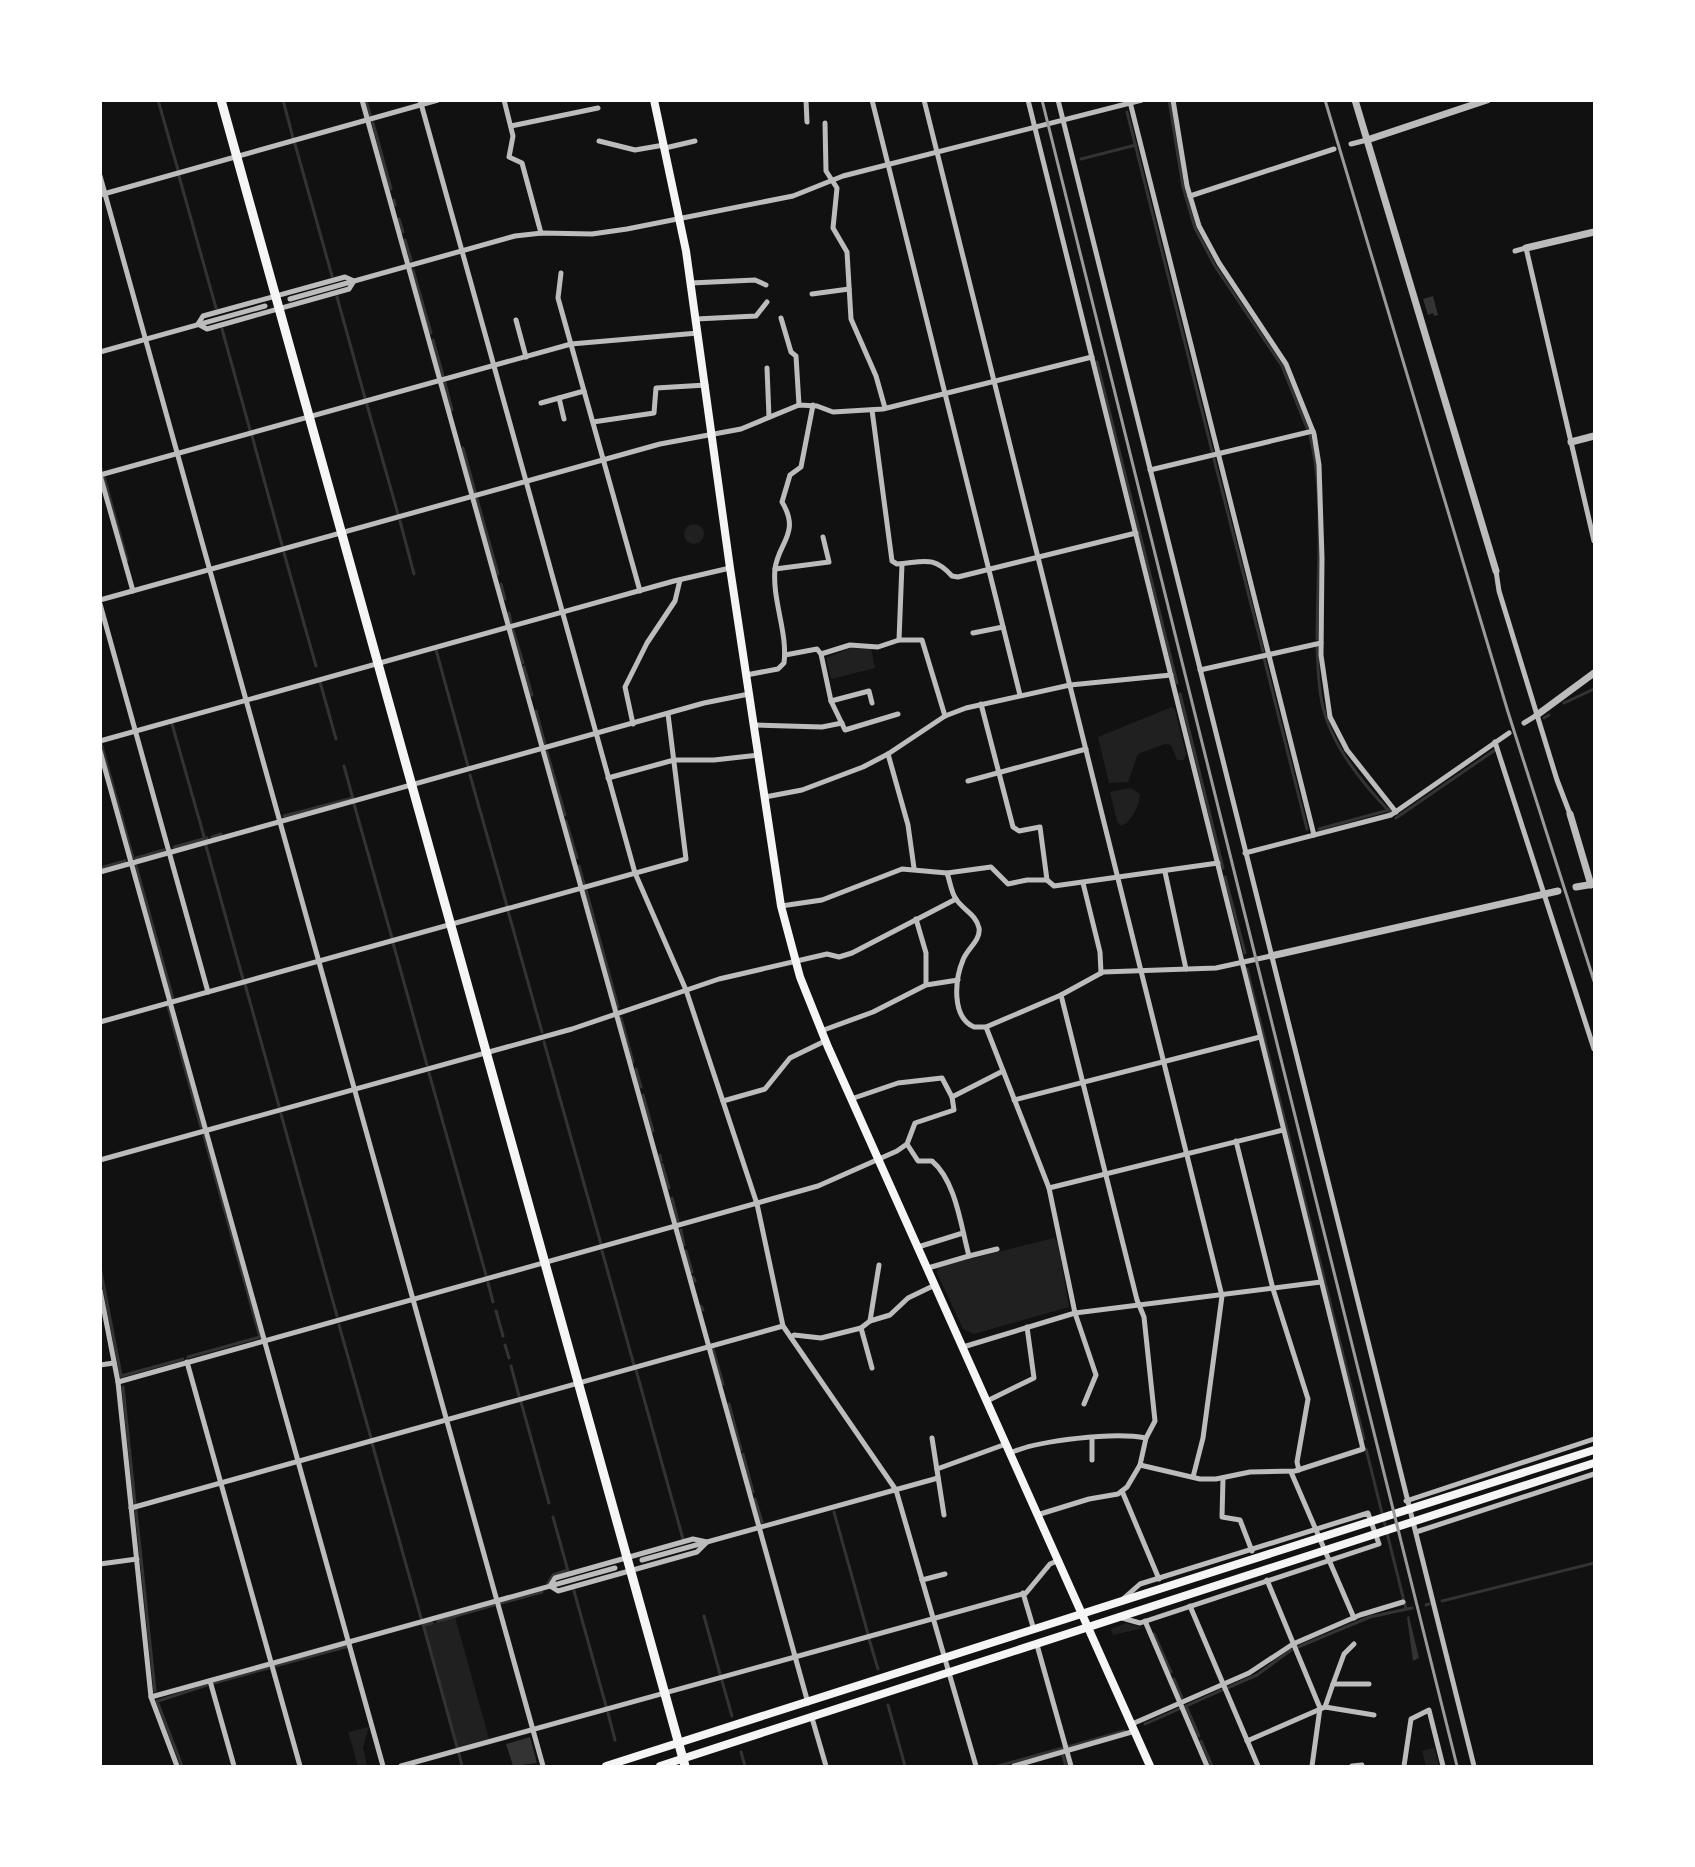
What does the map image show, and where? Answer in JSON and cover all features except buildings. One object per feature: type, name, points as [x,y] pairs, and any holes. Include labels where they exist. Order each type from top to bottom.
[{"type":"highway","points":[[221,100],[684,1763]]},
{"type":"main road","points":[[654,100],[680,219],[691,283],[729,568],[781,906],[795,962],[825,1041],[1150,1767]]},
{"type":"main road","points":[[606,1767],[1594,1450]]},
{"type":"main road","points":[[660,1767],[684,1763],[812,1718],[1594,1463]]},
{"type":"street","points":[[362,100],[808,1703]]},
{"type":"street","points":[[103,194],[438,100]]},
{"type":"street","points":[[504,100],[513,136],[509,158],[522,163],[541,233]]},
{"type":"street","points":[[806,100],[807,122]]},
{"type":"street","points":[[872,100],[1020,695]]},
{"type":"street","points":[[924,100],[1222,1296],[1204,1432],[1193,1477]]},
{"type":"street","points":[[1028,100],[1363,1449],[1291,1472],[1250,1472],[1223,1478],[1193,1477],[1140,1465]]},
{"type":"street","points":[[1058,100],[1474,1767]]},
{"type":"street","points":[[290,299],[515,236],[541,233],[592,234],[793,196],[888,164],[1142,100]]},
{"type":"street","points":[[1173,100],[1190,196],[1208,245],[1286,364],[1313,431],[1319,465],[1322,558],[1321,643],[1324,692],[1334,729],[1353,758],[1396,812]]},
{"type":"street","points":[[1355,100],[1496,571],[1497,584],[1537,715],[1593,884],[1576,887]]},
{"type":"street","points":[[1351,144],[1487,100]]},
{"type":"street","points":[[1130,102],[1314,835]]},
{"type":"street","points":[[421,103],[635,873],[686,990],[757,1204],[783,1326],[896,1490],[976,1767]]},
{"type":"street","points":[[511,126],[598,108]]},
{"type":"street","points":[[825,123],[826,171],[837,188],[833,228],[847,252],[851,319],[876,376],[885,408]]},
{"type":"street","points":[[599,141],[635,150],[696,141]]},
{"type":"street","points":[[1190,196],[1334,149]]},
{"type":"street","points":[[100,177],[543,1767]]},
{"type":"street","points":[[1515,251],[1594,232]]},
{"type":"street","points":[[1526,248],[1594,541]]},
{"type":"street","points":[[561,273],[558,298],[640,591]]},
{"type":"street","points":[[198,324],[203,316],[275,296],[345,277],[354,281]]},
{"type":"street","points":[[691,283],[755,280],[766,285]]},
{"type":"street","points":[[198,324],[207,329],[348,289],[354,281]]},
{"type":"street","points":[[812,294],[849,289]]},
{"type":"street","points":[[696,319],[756,316],[767,302]]},
{"type":"street","points":[[100,352],[265,306]]},
{"type":"street","points":[[782,318],[790,352],[796,356],[799,405]]},
{"type":"street","points":[[516,320],[526,357]]},
{"type":"street","points":[[133,591],[100,475],[571,344],[698,333]]},
{"type":"street","points":[[208,992],[100,602],[669,442],[741,429],[799,405],[813,405],[833,412],[885,408],[1092,357]]},
{"type":"street","points":[[767,368],[769,417]]},
{"type":"street","points":[[593,422],[654,413],[656,388],[706,385]]},
{"type":"street","points":[[541,403],[584,391]]},
{"type":"street","points":[[559,399],[564,419]]},
{"type":"street","points":[[746,675],[780,668],[785,655],[777,613],[775,568],[788,533],[787,512],[782,502],[790,475],[801,467],[813,405]]},
{"type":"street","points":[[872,410],[892,561],[902,564],[935,562],[958,577],[1136,533]]},
{"type":"street","points":[[1150,470],[1313,431]]},
{"type":"street","points":[[1571,442],[1594,436]]},
{"type":"street","points":[[775,568],[829,562],[823,537]]},
{"type":"street","points":[[900,640],[902,564]]},
{"type":"street","points":[[100,741],[680,579],[729,568]]},
{"type":"street","points":[[633,724],[625,687],[647,643],[675,601],[680,579]]},
{"type":"street","points":[[973,633],[1003,627]]},
{"type":"street","points":[[821,654],[850,645],[878,647],[900,640],[922,640],[945,716]]},
{"type":"street","points":[[1200,670],[1321,643]]},
{"type":"street","points":[[785,655],[817,649],[821,654],[831,701],[845,729],[898,714]]},
{"type":"street","points":[[1524,723],[1594,674]]},
{"type":"street","points":[[765,797],[794,792],[824,783],[888,754],[945,716],[981,704],[1070,685],[1172,675]]},
{"type":"street","points":[[831,701],[869,691],[872,703]]},
{"type":"street","points":[[100,872],[704,703],[749,694]]},
{"type":"street","points":[[981,704],[1013,827],[1019,831],[1040,827],[1047,880]]},
{"type":"street","points":[[100,1022],[687,859],[668,714]]},
{"type":"street","points":[[754,725],[822,726],[842,723]]},
{"type":"street","points":[[1245,853],[1396,812],[1509,733]]},
{"type":"street","points":[[1495,742],[1594,1049]]},
{"type":"street","points":[[968,781],[1086,749]]},
{"type":"street","points":[[100,751],[383,1767]]},
{"type":"street","points":[[608,778],[674,760],[714,760],[759,754]]},
{"type":"street","points":[[888,754],[908,825],[914,868]]},
{"type":"street","points":[[781,906],[822,900],[897,871],[914,868],[947,873],[991,867],[1008,884],[1027,880],[1047,880],[1054,886],[1118,879],[1218,863]]},
{"type":"street","points":[[1165,872],[1186,969]]},
{"type":"street","points":[[947,873],[956,899],[975,917],[980,932],[962,962],[958,980],[957,998],[965,1021],[974,1027],[986,1027],[1061,995],[1101,973],[1216,968],[1558,891]]},
{"type":"street","points":[[1083,883],[1100,952],[1101,973]]},
{"type":"street","points":[[100,1160],[486,1053],[719,979],[827,954],[839,957],[852,953],[956,899]]},
{"type":"street","points":[[916,919],[926,953],[926,984]]},
{"type":"street","points":[[821,1031],[873,1012],[926,984],[958,980]]},
{"type":"street","points":[[1037,1515],[1122,1491],[1140,1465],[1146,1438],[1155,1421],[1144,1317],[1061,995]]},
{"type":"street","points":[[986,1027],[1049,1188],[1075,1313],[1096,1375],[1084,1404]]},
{"type":"street","points":[[1014,1100],[1260,1037]]},
{"type":"street","points":[[723,1101],[765,1089],[790,1058],[825,1041]]},
{"type":"street","points":[[952,1097],[1003,1071]]},
{"type":"street","points":[[118,1382],[818,1186],[879,1161],[908,1144],[915,1123],[954,1110],[952,1097],[942,1078],[898,1083],[851,1099]]},
{"type":"street","points":[[1049,1188],[1283,1130]]},
{"type":"street","points":[[1236,1142],[1273,1289],[1308,1399],[1297,1462],[1299,1470]]},
{"type":"street","points":[[908,1144],[918,1161],[932,1161],[951,1191],[969,1256]]},
{"type":"street","points":[[918,1247],[963,1233]]},
{"type":"street","points":[[928,1268],[997,1249]]},
{"type":"street","points":[[870,1321],[879,1265]]},
{"type":"street","points":[[963,1347],[1075,1313],[1321,1282]]},
{"type":"street","points":[[791,1337],[794,1335],[821,1338],[861,1328],[870,1321],[890,1315],[909,1298],[935,1285]]},
{"type":"street","points":[[100,1290],[118,1382],[151,1697],[177,1767]]},
{"type":"street","points":[[131,1508],[783,1326]]},
{"type":"street","points":[[987,1401],[1034,1378],[1027,1327]]},
{"type":"street","points":[[861,1328],[872,1368]]},
{"type":"street","points":[[187,1362],[300,1767]]},
{"type":"street","points":[[100,1365],[114,1363]]},
{"type":"street","points":[[1010,1453],[1033,1444],[1123,1434],[1146,1438]]},
{"type":"street","points":[[932,1438],[944,1515]]},
{"type":"street","points":[[1092,1439],[1092,1460]]},
{"type":"street","points":[[1406,1501],[1594,1439]]},
{"type":"street","points":[[937,1469],[1006,1444]]},
{"type":"street","points":[[1291,1472],[1354,1618]]},
{"type":"street","points":[[1416,1532],[1594,1474]]},
{"type":"street","points":[[642,1560],[938,1478]]},
{"type":"street","points":[[1223,1478],[1222,1517],[1240,1520],[1252,1551]]},
{"type":"street","points":[[1122,1491],[1159,1578]]},
{"type":"street","points":[[1118,1603],[1140,1584],[1368,1513],[1379,1544],[1140,1623],[1122,1618]]},
{"type":"street","points":[[550,1586],[555,1578],[693,1539],[706,1542]]},
{"type":"street","points":[[550,1586],[558,1591],[697,1552],[706,1542]]},
{"type":"street","points":[[100,1564],[136,1559]]},
{"type":"street","points":[[402,1767],[1023,1593],[1050,1564],[1058,1561]]},
{"type":"street","points":[[151,1697],[615,1568]]},
{"type":"street","points":[[922,1580],[945,1574]]},
{"type":"street","points":[[1267,1580],[1322,1708]]},
{"type":"street","points":[[1023,1593],[1034,1630]]},
{"type":"street","points":[[1014,1767],[1067,1752],[1133,1728],[1180,1703],[1255,1670],[1293,1644],[1354,1618],[1403,1602]]},
{"type":"street","points":[[1190,1606],[1258,1767]]},
{"type":"street","points":[[1145,1621],[1207,1767]]},
{"type":"street","points":[[1312,1767],[1322,1708],[1344,1654],[1354,1644]]},
{"type":"street","points":[[1037,1645],[1071,1767]]},
{"type":"street","points":[[210,1681],[234,1767]]},
{"type":"street","points":[[1333,1684],[1369,1684]]},
{"type":"street","points":[[1247,1741],[1322,1708],[1374,1715]]},
{"type":"street","points":[[1404,1767],[1410,1719],[1430,1710],[1443,1767]]},
{"type":"street","points":[[812,1718],[826,1767]]},
{"type":"street","points":[[1352,1767],[1362,1765]]},
{"type":"shaded area","points":[[1433,296],[1438,315],[1434,316],[1433,313],[1428,315],[1423,299]]},
{"type":"shaded area","points":[[690,524],[698,524],[704,530],[704,538],[698,544],[690,544],[684,538],[684,530]]},
{"type":"shaded area","points":[[851,648],[871,649],[875,668],[831,679],[826,658]]},
{"type":"shaded area","points":[[1172,707],[1175,710],[1186,754],[1184,760],[1177,760],[1171,745],[1165,744],[1138,754],[1128,782],[1109,783],[1098,737]]},
{"type":"shaded area","points":[[1131,788],[1140,794],[1138,803],[1134,813],[1121,826],[1117,821],[1110,792]]},
{"type":"shaded area","points":[[1054,1238],[1058,1243],[1069,1307],[974,1334],[963,1329],[937,1273],[938,1267]]},
{"type":"shaded area","points":[[1409,1616],[1419,1658],[1413,1661],[1407,1617]]},
{"type":"shaded area","points":[[455,1617],[489,1739],[458,1748],[424,1626]]},
{"type":"shaded area","points":[[1126,1623],[1144,1628],[1113,1635],[1111,1629]]},
{"type":"shaded area","points":[[369,1727],[363,1747],[367,1766],[358,1766],[348,1732]]},
{"type":"shaded area","points":[[530,1737],[537,1763],[513,1766],[506,1744]]},
{"type":"shaded area","points":[[1434,1748],[1439,1766],[1426,1766],[1422,1751]]},
{"type":"waterway","points":[[158,100],[178,170]]},
{"type":"waterway","points":[[283,100],[293,138]]},
{"type":"waterway","points":[[366,100],[370,115]]},
{"type":"waterway","points":[[1169,100],[1183,187],[1195,228],[1215,266],[1282,366],[1307,428]]},
{"type":"waterway","points":[[1127,112],[1212,451]]},
{"type":"waterway","points":[[373,123],[391,189]]},
{"type":"waterway","points":[[295,144],[332,276]]},
{"type":"waterway","points":[[1081,159],[1136,145]]},
{"type":"waterway","points":[[179,176],[216,308]]},
{"type":"waterway","points":[[394,200],[395,205]]},
{"type":"waterway","points":[[399,219],[403,232]]},
{"type":"waterway","points":[[405,240],[411,260]]},
{"type":"waterway","points":[[413,270],[431,333]]},
{"type":"waterway","points":[[337,297],[365,398]]},
{"type":"waterway","points":[[222,329],[250,430]]},
{"type":"waterway","points":[[433,340],[443,376]]},
{"type":"waterway","points":[[1097,362],[1177,683]]},
{"type":"waterway","points":[[445,383],[452,410]]},
{"type":"waterway","points":[[367,405],[398,514]]},
{"type":"waterway","points":[[252,436],[282,545]]},
{"type":"waterway","points":[[1310,436],[1315,459],[1319,510],[1317,639]]},
{"type":"waterway","points":[[463,448],[475,492]]},
{"type":"waterway","points":[[1214,459],[1263,651]]},
{"type":"waterway","points":[[100,465],[102,472]]},
{"type":"waterway","points":[[104,477],[127,560]]},
{"type":"waterway","points":[[477,499],[498,574]]},
{"type":"waterway","points":[[400,521],[414,574]]},
{"type":"waterway","points":[[284,553],[316,666]]},
{"type":"waterway","points":[[501,584],[505,599]]},
{"type":"waterway","points":[[509,613],[511,623]]},
{"type":"waterway","points":[[513,630],[523,663]]},
{"type":"waterway","points":[[1317,647],[1321,700],[1333,736],[1349,763],[1390,812]]},
{"type":"waterway","points":[[436,650],[468,766]]},
{"type":"waterway","points":[[1264,658],[1307,829]]},
{"type":"waterway","points":[[524,667],[532,695]]},
{"type":"waterway","points":[[320,682],[336,739]]},
{"type":"waterway","points":[[1564,703],[1594,689]]},
{"type":"waterway","points":[[1180,694],[1223,868]]},
{"type":"waterway","points":[[536,711],[545,745]]},
{"type":"waterway","points":[[1544,718],[1549,715]]},
{"type":"waterway","points":[[172,724],[205,840]]},
{"type":"waterway","points":[[101,743],[133,858]]},
{"type":"waterway","points":[[1396,818],[1495,750]]},
{"type":"waterway","points":[[547,752],[565,815]]},
{"type":"waterway","points":[[344,766],[353,799]]},
{"type":"waterway","points":[[470,775],[507,906]]},
{"type":"waterway","points":[[284,816],[353,798]]},
{"type":"waterway","points":[[354,804],[392,938]]},
{"type":"waterway","points":[[1319,829],[1389,810]]},
{"type":"waterway","points":[[566,821],[577,858]]},
{"type":"waterway","points":[[212,837],[221,834]]},
{"type":"waterway","points":[[174,847],[207,838]]},
{"type":"waterway","points":[[206,846],[243,979]]},
{"type":"waterway","points":[[136,858],[164,850]]},
{"type":"waterway","points":[[100,868],[125,861]]},
{"type":"waterway","points":[[136,866],[173,999]]},
{"type":"waterway","points":[[579,866],[584,884]]},
{"type":"waterway","points":[[1225,877],[1245,953]]},
{"type":"waterway","points":[[586,890],[618,1007]]},
{"type":"waterway","points":[[508,911],[542,1032]]},
{"type":"waterway","points":[[393,943],[427,1065]]},
{"type":"waterway","points":[[1247,969],[1364,1439]]},
{"type":"waterway","points":[[245,984],[279,1106]]},
{"type":"waterway","points":[[168,1006],[201,1127]]},
{"type":"waterway","points":[[621,1018],[633,1062]]},
{"type":"waterway","points":[[544,1042],[601,1244]]},
{"type":"waterway","points":[[636,1069],[641,1087]]},
{"type":"waterway","points":[[429,1073],[486,1275]]},
{"type":"waterway","points":[[643,1095],[653,1131]]},
{"type":"waterway","points":[[281,1114],[337,1316]]},
{"type":"waterway","points":[[188,1357],[260,1337],[204,1136]]},
{"type":"waterway","points":[[660,1155],[661,1161]]},
{"type":"waterway","points":[[662,1164],[669,1188]]},
{"type":"waterway","points":[[672,1198],[678,1221]]},
{"type":"waterway","points":[[681,1230],[684,1245]]},
{"type":"waterway","points":[[602,1251],[634,1365]]},
{"type":"waterway","points":[[686,1251],[692,1272]]},
{"type":"waterway","points":[[100,1267],[121,1375]]},
{"type":"waterway","points":[[693,1277],[695,1281]]},
{"type":"waterway","points":[[488,1283],[493,1302]]},
{"type":"waterway","points":[[701,1306],[703,1310]]},
{"type":"waterway","points":[[496,1311],[503,1336]]},
{"type":"waterway","points":[[339,1325],[371,1438]]},
{"type":"waterway","points":[[505,1345],[509,1358]]},
{"type":"waterway","points":[[713,1349],[723,1384]]},
{"type":"waterway","points":[[121,1376],[183,1359]]},
{"type":"waterway","points":[[511,1366],[519,1396]]},
{"type":"waterway","points":[[636,1370],[683,1539]]},
{"type":"waterway","points":[[123,1387],[135,1503]]},
{"type":"waterway","points":[[521,1402],[549,1503]]},
{"type":"waterway","points":[[729,1404],[741,1450]]},
{"type":"waterway","points":[[372,1443],[421,1618]]},
{"type":"waterway","points":[[1366,1449],[1406,1609]]},
{"type":"waterway","points":[[743,1454],[753,1492]]},
{"type":"waterway","points":[[755,1499],[762,1522]]},
{"type":"waterway","points":[[136,1510],[155,1691]]},
{"type":"waterway","points":[[834,1512],[868,1634]]},
{"type":"waterway","points":[[553,1517],[568,1571]]},
{"type":"waterway","points":[[1442,1601],[1594,1563]]},
{"type":"waterway","points":[[548,1583],[553,1575],[568,1570]]},
{"type":"waterway","points":[[574,1591],[606,1706]]},
{"type":"waterway","points":[[501,1603],[542,1592]]},
{"type":"waterway","points":[[438,1621],[494,1605]]},
{"type":"waterway","points":[[1298,1647],[1370,1617],[1412,1608]]},
{"type":"waterway","points":[[704,1616],[720,1674]]},
{"type":"waterway","points":[[423,1625],[432,1623]]},
{"type":"waterway","points":[[423,1624],[457,1747]]},
{"type":"waterway","points":[[1154,1634],[1171,1672]]},
{"type":"waterway","points":[[869,1639],[878,1669]]},
{"type":"waterway","points":[[275,1666],[349,1646]]},
{"type":"waterway","points":[[1227,1688],[1257,1675],[1291,1650]]},
{"type":"waterway","points":[[214,1683],[268,1668]]},
{"type":"waterway","points":[[1174,1679],[1182,1698]]},
{"type":"waterway","points":[[722,1681],[732,1716]]},
{"type":"waterway","points":[[158,1701],[207,1685]]},
{"type":"waterway","points":[[1184,1707],[1222,1690]]},
{"type":"waterway","points":[[157,1701],[182,1766]]},
{"type":"waterway","points":[[888,1705],[905,1766]]},
{"type":"waterway","points":[[1186,1706],[1199,1736]]},
{"type":"waterway","points":[[1145,1724],[1179,1709]]},
{"type":"waterway","points":[[608,1713],[615,1740]]},
{"type":"waterway","points":[[1068,1747],[1124,1731]]},
{"type":"waterway","points":[[1201,1741],[1212,1766]]},
{"type":"waterway","points":[[998,1766],[1063,1748]]},
{"type":"waterway","points":[[741,1752],[745,1766]]},
{"type":"waterway","points":[[459,1754],[462,1766]]},
{"type":"waterway","points":[[1063,1756],[1066,1766]]},
{"type":"railway","points":[[1042,100],[1457,1766]]},
{"type":"railway","points":[[1325,100],[1508,712],[1594,981]]}]
